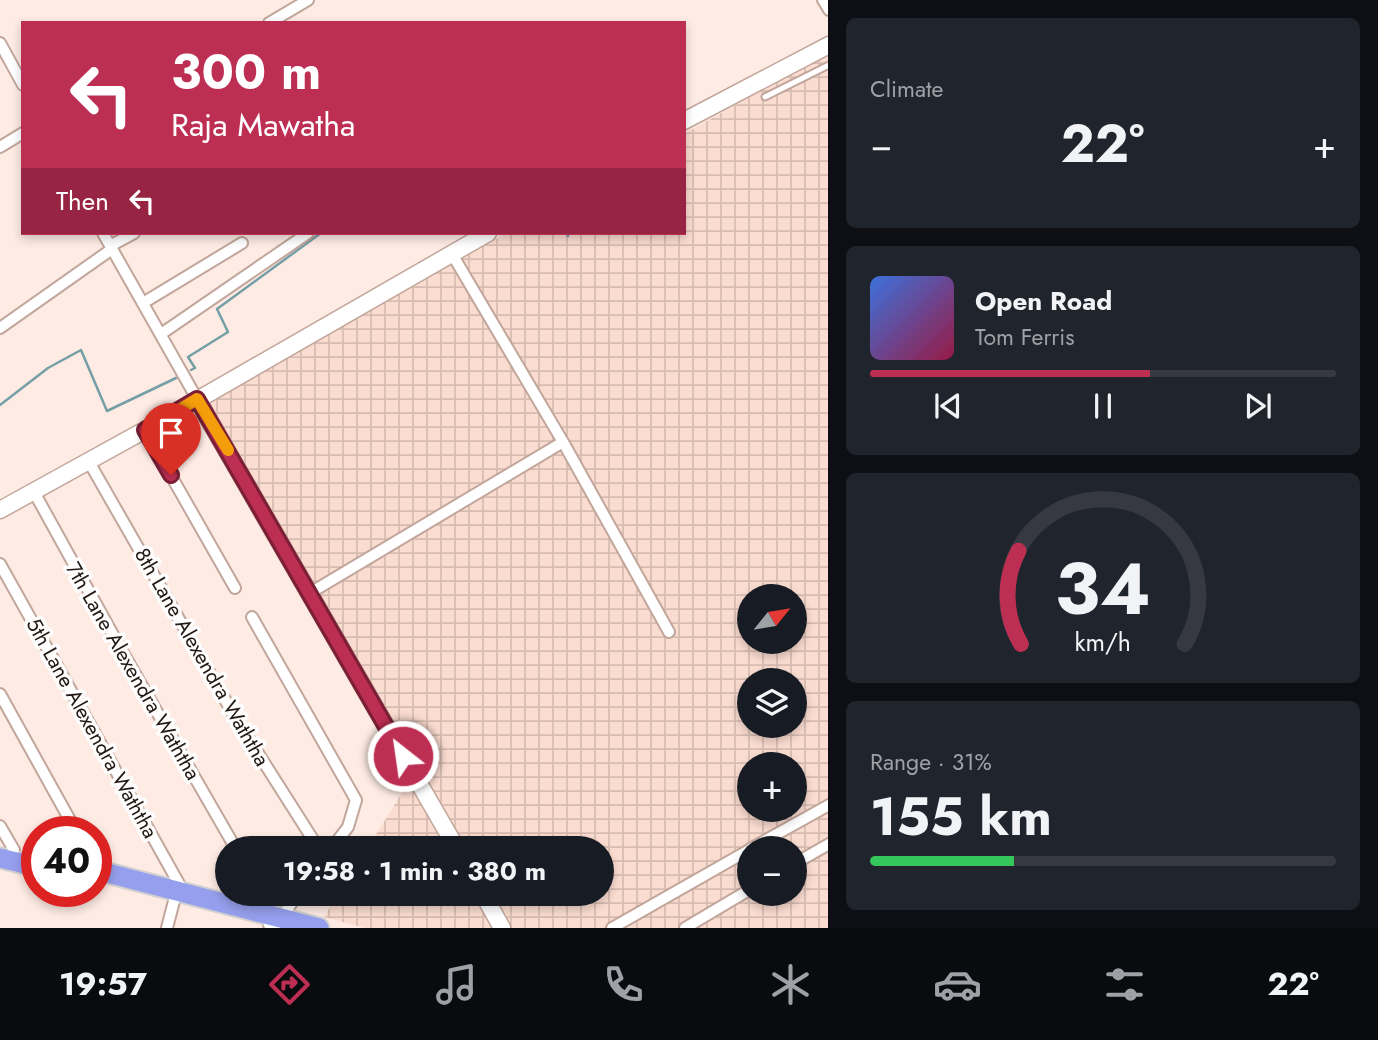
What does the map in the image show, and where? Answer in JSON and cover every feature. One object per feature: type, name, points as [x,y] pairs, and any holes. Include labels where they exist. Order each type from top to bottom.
[{"type":"highway","points":[[5,852],[21,860]]},
{"type":"highway","points":[[112,879],[275,923],[319,928]]},
{"type":"street","points":[[272,21],[308,0]]},
{"type":"street","points":[[823,0],[828,10]]},
{"type":"street","points":[[0,43],[21,81]]},
{"type":"street","points":[[686,120],[828,45]]},
{"type":"street","points":[[0,147],[21,134]]},
{"type":"street","points":[[104,235],[450,836]]},
{"type":"street","points":[[0,328],[131,235]]},
{"type":"street","points":[[161,334],[305,235]]},
{"type":"street","points":[[0,510],[89,462],[485,235]]},
{"type":"street","points":[[143,303],[242,243]]},
{"type":"street","points":[[453,254],[563,442],[669,632]]},
{"type":"street","points":[[145,430],[234,588]]},
{"type":"street","points":[[310,593],[563,442]]},
{"type":"street","name":"8th Lane Alexendra Waththa","points":[[89,462],[221,694],[311,836]]},
{"type":"street","name":"7th Lane Alexendra Waththa","points":[[34,492],[228,836]]},
{"type":"street","name":"5th Lane Alexendra Waththa","points":[[0,564],[179,897]]},
{"type":"street","points":[[252,617],[356,800],[348,827],[341,836]]},
{"type":"street","points":[[0,694],[68,816]]},
{"type":"street","points":[[774,836],[828,806]]},
{"type":"street","points":[[0,826],[5,852]]},
{"type":"street","points":[[807,856],[828,844]]},
{"type":"street","points":[[612,928],[737,856]]},
{"type":"street","points":[[167,928],[179,897]]},
{"type":"street","points":[[685,928],[737,897]]},
{"type":"street","points":[[267,906],[275,923],[288,906]]},
{"type":"street","points":[[490,906],[502,928]]},
{"type":"lane","points":[[765,97],[828,65]]},
{"type":"shaded area","points":[[828,53],[828,928],[365,928],[324,917],[331,906],[614,906],[614,836],[375,836],[418,767],[207,401],[503,235],[686,235],[686,133]]},
{"type":"waterway","points":[[191,370],[195,368],[188,357],[228,332],[217,309],[318,235]]},
{"type":"waterway","points":[[0,405],[48,368],[81,350],[107,411],[176,378]]},
{"type":"slow traffic","points":[[158,423],[197,399],[228,450]]},
{"type":"route","points":[[171,475],[145,430],[197,399],[403,756]]}]
